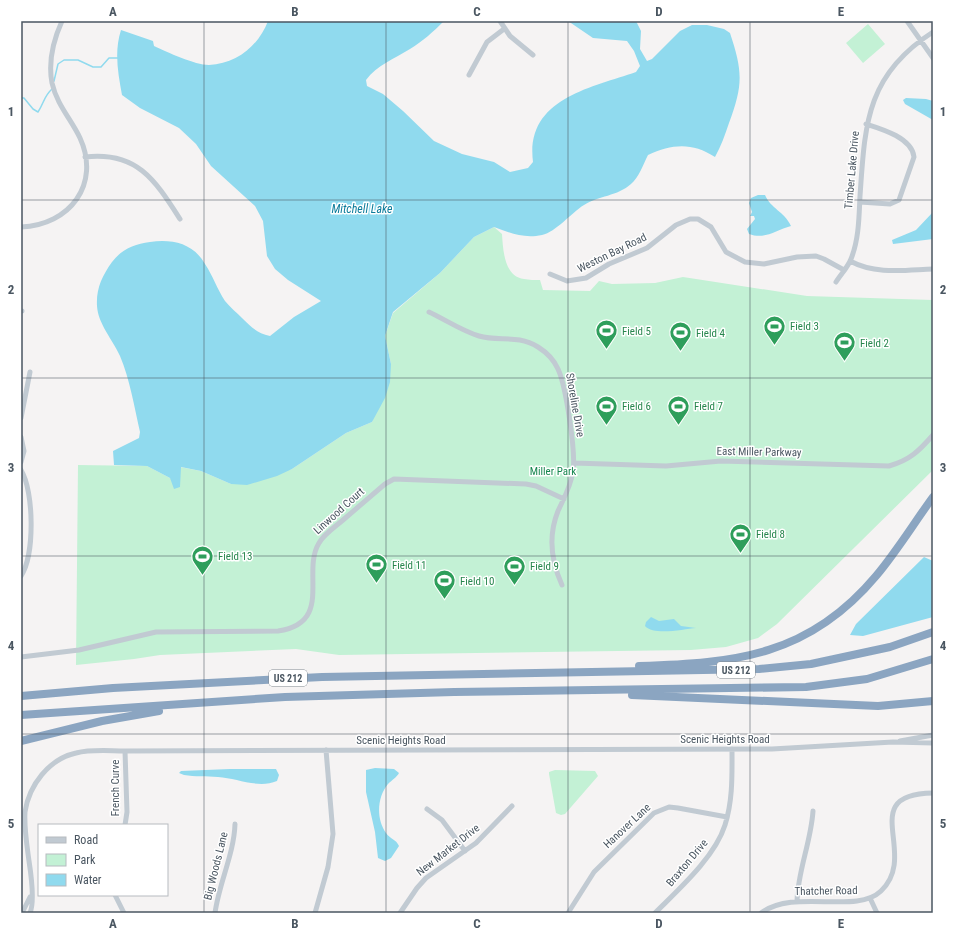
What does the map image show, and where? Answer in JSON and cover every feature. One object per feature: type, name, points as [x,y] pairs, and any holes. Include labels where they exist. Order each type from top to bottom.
[{"type":"highway","points":[[535,672],[570,668],[723,661],[770,650],[801,638],[836,615],[870,583],[933,497]]},
{"type":"highway","name":"US 212","points":[[21,695],[113,688],[322,677],[759,669],[811,664],[890,647],[933,632]]},
{"type":"highway","name":"US 212","points":[[21,715],[285,697],[806,687],[867,679],[933,659]]},
{"type":"highway","points":[[537,692],[871,706],[906,705],[933,701]]},
{"type":"highway","points":[[21,741],[49,733],[153,711],[285,697]]},
{"type":"street","points":[[21,227],[54,219],[71,207],[77,199],[85,180],[85,157],[80,138],[60,107],[52,84],[52,46],[62,21]]},
{"type":"street","points":[[500,21],[504,29],[518,44],[533,55]]},
{"type":"street","points":[[908,21],[933,58]]},
{"type":"street","points":[[470,75],[487,42],[504,29]]},
{"type":"street","name":"Timber Lake Drive","points":[[836,282],[850,261],[857,237],[866,124],[878,90],[887,75],[909,50],[933,32]]},
{"type":"street","points":[[860,202],[890,204],[899,200],[914,157],[914,152],[905,142],[866,124]]},
{"type":"street","points":[[85,157],[112,156],[132,164],[153,180],[180,219]]},
{"type":"street","name":"Weston Bay Road","points":[[550,274],[567,281],[586,278],[609,264],[647,248],[676,225],[690,219],[698,220],[711,227],[726,252],[745,262],[764,264],[806,256],[816,256],[844,270]]},
{"type":"street","points":[[850,261],[865,267],[898,271],[933,268]]},
{"type":"street","name":"Shoreline Drive","points":[[430,312],[478,336],[524,341],[538,347],[550,357],[558,369],[561,378],[574,463],[570,485],[554,524],[552,544],[555,568],[562,585]]},
{"type":"street","points":[[21,418],[30,372]]},
{"type":"street","name":"East Miller Parkway","points":[[574,463],[666,466],[721,460],[890,466],[904,462],[920,450],[933,435]]},
{"type":"street","points":[[21,437],[24,451],[21,462]]},
{"type":"street","points":[[21,470],[24,477],[32,522],[26,563],[21,576]]},
{"type":"street","name":"Linwood Court","points":[[21,657],[79,650],[156,632],[278,631],[295,626],[304,618],[311,608],[315,552],[321,539],[385,484],[394,479],[526,484],[536,486],[564,499]]},
{"type":"street","name":"Scenic Heights Road","points":[[893,742],[933,735]]},
{"type":"street","name":"Scenic Heights Road","points":[[30,913],[32,909],[32,887],[25,813],[28,800],[35,784],[50,767],[69,756],[87,751],[789,749],[893,742],[933,743]]},
{"type":"street","name":"Braxton Drive","points":[[655,913],[713,849],[720,838],[727,817],[731,797],[732,749]]},
{"type":"street","name":"French Curve","points":[[125,750],[127,812],[125,824]]},
{"type":"street","points":[[315,913],[328,867],[333,834],[326,750]]},
{"type":"street","name":"Thatcher Road","points":[[761,913],[774,905],[797,901],[857,900],[870,898],[881,891],[886,885],[893,868],[896,849],[891,817],[894,809],[903,798],[910,794],[933,793]]},
{"type":"street","name":"New Market Drive","points":[[400,913],[417,888],[426,878],[465,852],[487,833],[512,806]]},
{"type":"street","name":"Hanover Lane","points":[[568,913],[594,872],[654,812],[670,807],[727,817]]},
{"type":"street","points":[[427,809],[442,820],[465,852]]},
{"type":"street","points":[[797,901],[798,882],[809,840],[813,811]]},
{"type":"street","name":"Big Woods Lane","points":[[215,913],[219,888],[233,840],[235,824]]},
{"type":"street","name":"Scenic Heights Road","points":[[22,913],[31,896]]},
{"type":"street","points":[[116,896],[124,913]]},
{"type":"street","points":[[870,898],[877,913]]},
{"type":"green space","points":[[868,24],[885,44],[863,63],[846,43]]},
{"type":"green space","name":"Miller Park","points":[[494,227],[502,234],[504,254],[512,273],[517,277],[524,279],[540,280],[543,290],[590,291],[599,281],[612,284],[655,283],[683,277],[807,296],[933,300],[933,470],[777,624],[758,638],[726,647],[691,650],[339,655],[296,649],[160,655],[76,665],[78,465],[147,466],[170,478],[180,487],[180,467],[201,471],[231,484],[292,469],[346,433],[372,422],[391,364],[385,336],[393,313],[440,273],[474,237]]},
{"type":"green space","points":[[555,770],[595,771],[598,776],[565,814],[561,815],[556,813],[549,774],[549,772]]},
{"type":"water","name":"Mitchell Lake","points":[[268,21],[444,21],[419,43],[375,70],[366,80],[367,86],[383,94],[434,141],[462,154],[494,162],[510,172],[528,168],[533,162],[533,141],[539,124],[550,110],[564,99],[599,84],[636,72],[640,66],[634,51],[627,41],[593,38],[568,21],[636,21],[641,31],[640,49],[647,61],[652,59],[680,31],[692,25],[707,25],[724,29],[730,33],[737,58],[740,78],[739,88],[734,110],[715,157],[698,149],[682,146],[657,151],[648,155],[641,171],[626,188],[584,205],[553,230],[547,233],[535,236],[523,236],[494,227],[474,237],[440,273],[393,312],[385,336],[391,364],[390,382],[385,398],[372,422],[346,433],[292,469],[277,476],[247,485],[231,484],[201,471],[181,467],[180,487],[174,489],[170,478],[147,466],[114,465],[113,451],[139,438],[140,432],[132,393],[120,356],[103,326],[98,313],[97,300],[99,288],[105,272],[112,262],[124,250],[144,243],[166,241],[188,247],[200,257],[205,264],[225,301],[254,329],[270,336],[294,317],[321,301],[288,280],[275,269],[267,256],[263,221],[255,206],[211,166],[196,144],[179,128],[140,108],[122,95],[117,62],[119,38],[121,30],[153,41],[154,46],[181,58],[196,63],[209,65],[219,64],[238,57],[246,52],[259,38]]},
{"type":"water","points":[[906,98],[926,99],[933,101],[933,120],[905,104],[903,100]]},
{"type":"water","points":[[758,195],[765,195],[791,226],[760,236],[749,234],[747,229],[755,219],[754,216],[750,216],[752,212],[749,203],[751,198]]},
{"type":"water","points":[[933,212],[933,239],[893,244],[892,240],[916,230]]},
{"type":"water","points":[[924,557],[933,561],[933,617],[863,636],[850,635],[856,624]]},
{"type":"water","points":[[651,617],[659,621],[674,619],[681,626],[696,628],[655,631],[645,626],[646,622]]},
{"type":"water","points":[[375,768],[394,769],[399,773],[384,789],[379,808],[379,815],[383,827],[388,835],[399,846],[391,858],[385,861],[378,858],[375,832],[366,792],[366,770]]},
{"type":"water","points":[[276,769],[279,775],[277,781],[255,784],[225,778],[188,776],[179,773],[181,771]]},
{"type":"waterway","points":[[54,81],[58,64],[64,60],[78,60],[93,67],[101,67],[109,58],[119,58]]},
{"type":"waterway","points":[[21,98],[24,98],[33,109],[38,112],[52,89]]},
{"type":"place","name":"Field 3","points":[[775,346]]},
{"type":"place","name":"Field 5","points":[[607,350]]},
{"type":"place","name":"Field 4","points":[[681,352]]},
{"type":"place","name":"Field 2","points":[[845,362]]},
{"type":"place","name":"Field 6","points":[[606,426]]},
{"type":"place","name":"Field 7","points":[[679,426]]},
{"type":"place","name":"Field 8","points":[[741,554]]},
{"type":"place","name":"Field 13","points":[[202,576]]},
{"type":"place","name":"Field 11","points":[[376,584]]},
{"type":"place","name":"Field 9","points":[[514,586]]},
{"type":"place","name":"Field 10","points":[[445,600]]}]
